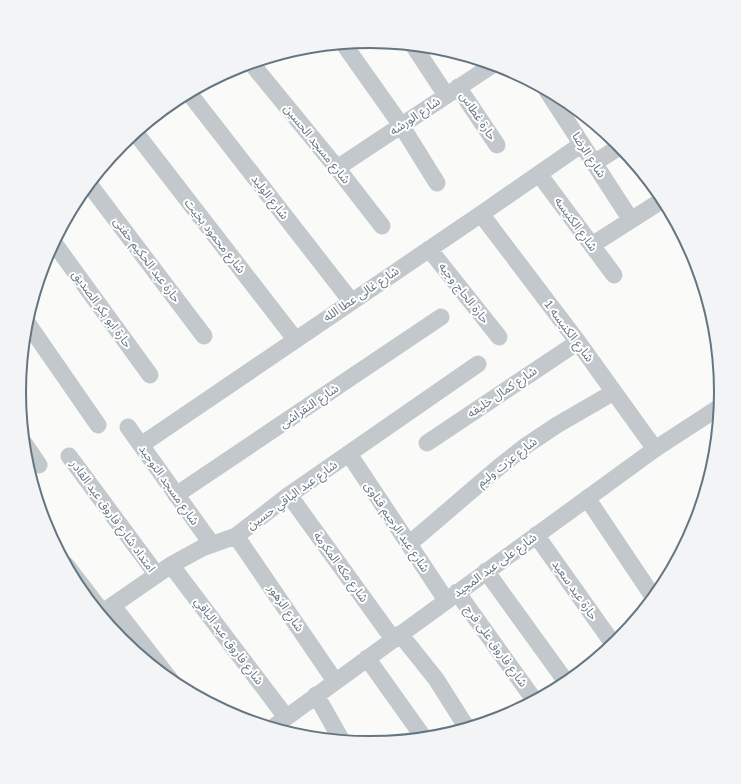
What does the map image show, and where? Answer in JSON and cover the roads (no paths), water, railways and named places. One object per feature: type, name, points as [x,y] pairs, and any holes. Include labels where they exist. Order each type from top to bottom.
[{"type":"street","points":[[347,48],[437,183]]},
{"type":"street","name":"حارة غطاس","points":[[418,50],[497,145]]},
{"type":"street","name":"شارع مسجد الحسين","points":[[255,68],[337,168],[382,226]]},
{"type":"street","name":"شارع الورشه","points":[[337,168],[487,68]]},
{"type":"street","name":"شارع الوليد","points":[[193,97],[351,301]]},
{"type":"street","name":"شارع الرضا","points":[[554,101],[631,220]]},
{"type":"street","name":"شارع محمود بخيت","points":[[139,137],[295,339]]},
{"type":"street","name":"شارع غالى عطا الله","points":[[141,445],[582,144]]},
{"type":"street","points":[[594,163],[615,150]]},
{"type":"street","name":"شارع الكنيسه","points":[[539,174],[614,275]]},
{"type":"street","name":"حارة عبد الحكيم حفنى","points":[[92,189],[204,336]]},
{"type":"street","points":[[592,246],[658,203]]},
{"type":"street","name":"شارع الكنيسه 1","points":[[481,214],[578,342],[655,449]]},
{"type":"street","name":"حارة ابو بكر الصديق","points":[[58,248],[150,375]]},
{"type":"street","name":"حارة الحاج وجيه","points":[[429,249],[499,337]]},
{"type":"street","name":"شارع النقراشى","points":[[176,495],[441,317]]},
{"type":"street","points":[[32,330],[98,425]]},
{"type":"street","name":"شارع كمال خليفه","points":[[427,442],[578,342]]},
{"type":"street","name":"شارع عبد الباقي حسين","points":[[105,611],[171,565],[211,543],[236,536],[290,495],[478,364]]},
{"type":"street","name":"شارع عزت وليم","points":[[409,544],[527,445],[557,425],[614,392]]},
{"type":"street","name":"شارع على عبد المجيد","points":[[277,724],[655,449],[714,410]]},
{"type":"street","name":"شارع مسجد التوحيد","points":[[128,427],[211,543]]},
{"type":"street","name":"شارع عبد الرحيم قناوى","points":[[349,454],[409,544],[452,596]]},
{"type":"street","points":[[32,455],[39,465]]},
{"type":"street","name":"امتداد شارع فاروق عبد القادر","points":[[69,456],[157,575]]},
{"type":"street","name":"شارع مكه المكرمة","points":[[290,495],[397,636],[436,679],[464,724]]},
{"type":"street","points":[[587,498],[650,593]]},
{"type":"street","name":"حارة عيد سعيد","points":[[536,535],[610,640]]},
{"type":"street","name":"شارع الزهور","points":[[236,536],[335,681]]},
{"type":"street","name":"شارع فاروق عبد الباقي","points":[[171,565],[286,717]]},
{"type":"street","points":[[486,571],[563,677]]},
{"type":"street","name":"شارع فاروق على فرج","points":[[452,596],[531,696]]},
{"type":"street","points":[[95,600],[141,649]]},
{"type":"street","points":[[366,658],[420,733]]},
{"type":"street","points":[[316,695],[339,735]]}]
